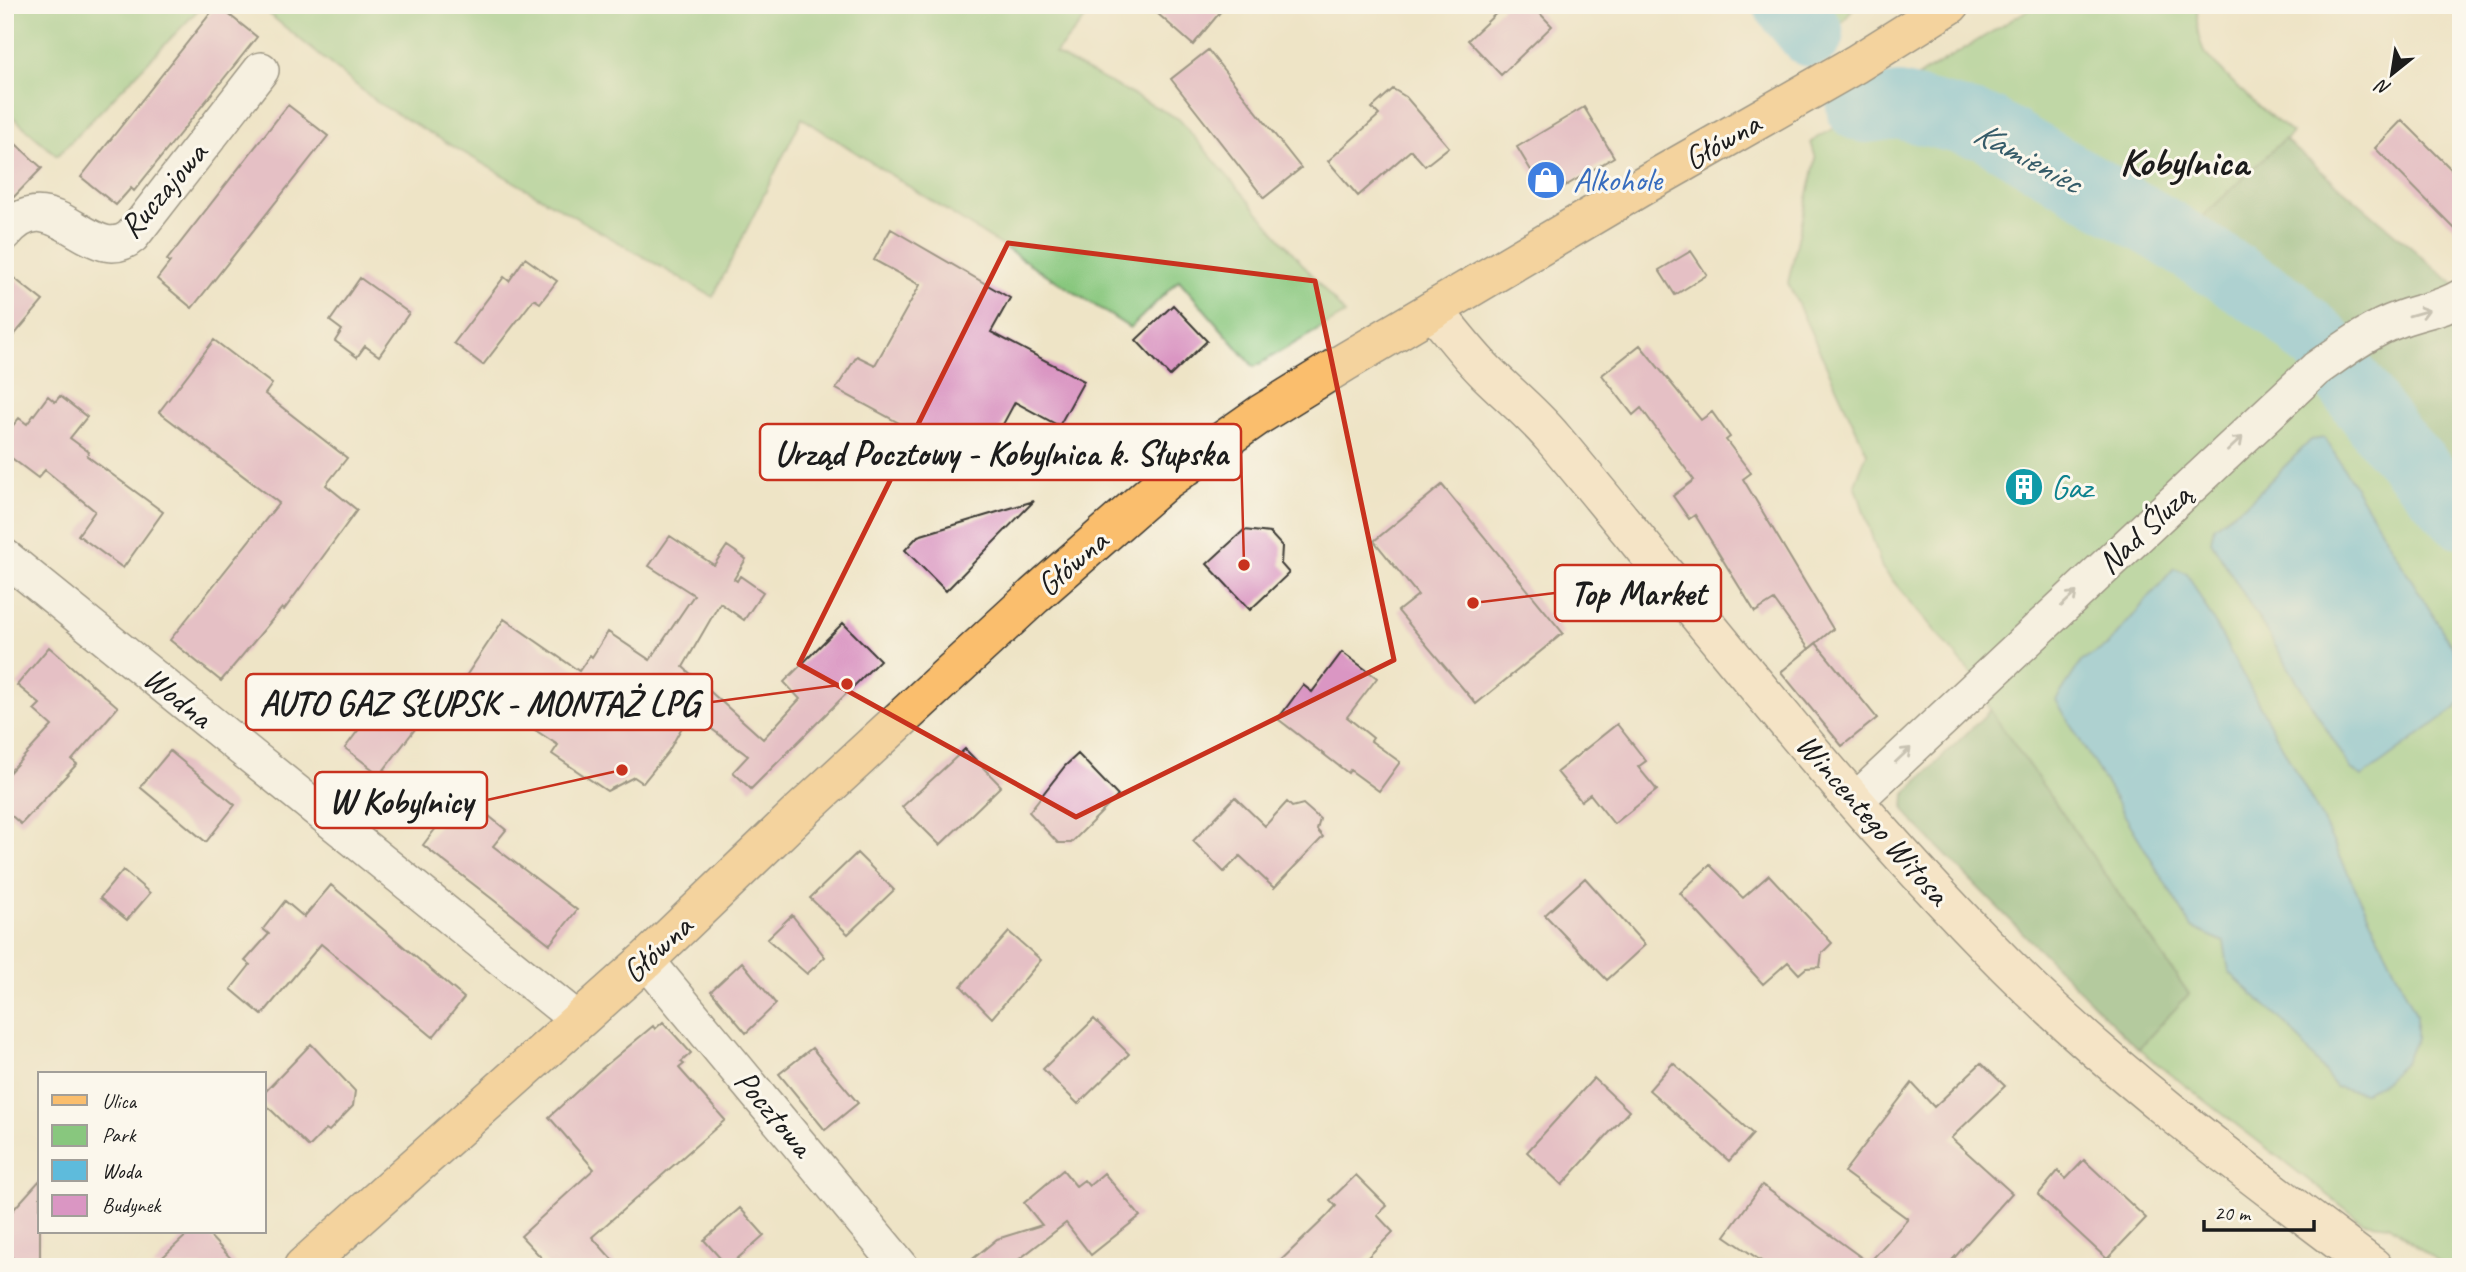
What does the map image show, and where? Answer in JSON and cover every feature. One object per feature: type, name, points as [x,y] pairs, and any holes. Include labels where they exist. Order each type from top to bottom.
[{"type":"main road","name":"Główna","points":[[303,1267],[646,960],[798,814],[1034,596],[1164,482],[1261,414],[1644,185],[1856,64],[1950,5]]},
{"type":"street","name":"Ruczajowa","points":[[5,233],[19,218],[45,214],[65,220],[89,237],[110,245],[124,243],[261,70]]},
{"type":"street","name":"Nad Śluzą","points":[[1854,802],[2316,369],[2351,344],[2397,319],[2450,304],[2461,297]]},
{"type":"street","name":"Wincentego Witosa","points":[[1433,310],[1483,369],[1549,433],[1854,802],[1908,863],[2009,968],[2128,1076],[2245,1170],[2373,1267]]},
{"type":"street","name":"Wodna","points":[[5,557],[579,1021]]},
{"type":"street","name":"Pocztowa","points":[[646,960],[901,1267]]},
{"type":"highlighted area","points":[[1008,243],[1315,281],[1394,660],[1076,817],[799,664]]},
{"type":"green space","points":[[5,5],[203,5],[57,156],[5,110]]},
{"type":"green space","points":[[258,5],[1097,5],[1055,54],[1179,119],[1345,314],[1254,367],[1179,280],[1130,328],[802,118],[713,297],[378,103]]},
{"type":"green space","points":[[1761,5],[1855,5],[1843,22],[1790,54]]},
{"type":"green space","points":[[2036,5],[2198,5],[2199,37],[2208,56],[2264,111],[2292,133],[2173,245],[2295,332],[2461,535],[2461,1267],[2445,1267],[2389,1225],[2363,1222],[2138,1049],[2189,994],[1995,718],[1969,671],[1882,568],[1855,484],[1867,453],[1788,283],[1816,159],[1811,142]]},
{"type":"green space","points":[[2284,139],[2461,290],[2461,535],[2295,332],[2173,245]]},
{"type":"green space","points":[[1990,710],[2189,994],[2138,1049],[1915,824],[1904,809],[1905,794]]},
{"type":"water","points":[[2325,438],[2461,661],[2461,702],[2456,708],[2362,777],[2351,769],[2211,541],[2214,526],[2252,499],[2311,440]]},
{"type":"water","points":[[2174,568],[2187,573],[2322,819],[2416,1014],[2416,1038],[2405,1062],[2384,1082],[2364,1093],[2336,1087],[2292,1030],[2229,972],[2224,942],[2192,928],[2056,700],[2081,662],[2108,645]]},
{"type":"building","points":[[217,5],[257,37],[134,191],[131,188],[116,205],[81,177]]},
{"type":"building","points":[[1148,5],[1226,5],[1193,45]]},
{"type":"building","points":[[1505,5],[1532,5],[1552,26],[1501,75],[1468,40]]},
{"type":"building","points":[[1208,50],[1301,168],[1264,198],[1171,79]]},
{"type":"building","points":[[1393,89],[1406,97],[1449,147],[1425,166],[1411,150],[1358,196],[1328,161],[1379,115],[1372,108]]},
{"type":"building","points":[[288,105],[328,136],[192,308],[157,279],[170,262],[167,260]]},
{"type":"building","points":[[1584,107],[1614,157],[1547,197],[1517,147]]},
{"type":"building","points":[[2402,120],[2461,179],[2461,235],[2375,148]]},
{"type":"building","points":[[5,134],[42,168],[5,206]]},
{"type":"building","points":[[891,229],[1010,298],[991,332],[1084,381],[1059,426],[1015,402],[980,467],[836,389],[857,356],[875,365],[920,285],[874,260]]},
{"type":"building","points":[[1691,251],[1707,275],[1675,295],[1659,270]]},
{"type":"building","points":[[525,258],[557,281],[540,303],[534,299],[483,365],[454,343],[504,277],[509,281]]},
{"type":"building","points":[[5,271],[43,301],[5,346]]},
{"type":"building","points":[[360,278],[409,313],[379,356],[365,346],[357,357],[335,341],[342,330],[330,321]]},
{"type":"building","points":[[1173,305],[1207,341],[1170,376],[1136,340]]},
{"type":"building","points":[[214,340],[272,384],[265,394],[347,458],[326,485],[357,510],[284,610],[282,608],[221,681],[170,640],[279,503],[159,412]]},
{"type":"building","points":[[1640,345],[1701,420],[1712,412],[1730,437],[1726,440],[1751,473],[1743,479],[1833,629],[1809,649],[1774,600],[1755,612],[1695,515],[1689,519],[1673,496],[1694,480],[1641,408],[1633,415],[1602,375]]},
{"type":"building","points":[[48,396],[55,402],[60,396],[87,417],[70,438],[89,452],[87,456],[163,512],[123,568],[78,535],[95,511],[45,470],[38,478],[5,453],[5,435],[19,418],[27,424]]},
{"type":"building","points":[[1442,485],[1563,633],[1476,704],[1398,611],[1418,595],[1374,541]]},
{"type":"building","points":[[1034,501],[946,591],[905,550],[918,536]]},
{"type":"building","points":[[1244,530],[1270,533],[1282,546],[1281,564],[1289,573],[1250,610],[1207,564]]},
{"type":"building","points":[[670,536],[714,565],[727,546],[746,559],[734,579],[737,581],[740,576],[763,592],[744,620],[720,603],[683,667],[763,739],[800,699],[784,682],[843,623],[880,660],[751,789],[733,772],[748,756],[690,713],[668,752],[643,783],[634,777],[607,791],[552,754],[558,745],[495,704],[493,708],[460,685],[504,619],[579,671],[608,632],[650,660],[694,595],[649,566]]},
{"type":"building","points":[[1816,643],[1877,718],[1842,746],[1781,672]]},
{"type":"building","points":[[49,647],[118,707],[72,760],[77,764],[21,824],[5,810],[5,777],[52,726],[34,710],[40,704],[17,685]]},
{"type":"building","points":[[1342,652],[1377,678],[1347,717],[1373,738],[1371,741],[1400,762],[1379,791],[1350,770],[1348,773],[1278,719],[1303,685],[1312,692]]},
{"type":"building","points":[[392,685],[428,712],[380,775],[345,748]]},
{"type":"building","points":[[1617,724],[1646,761],[1638,767],[1657,790],[1614,824],[1590,794],[1581,801],[1557,772]]},
{"type":"building","points":[[965,749],[1001,786],[940,845],[902,807]]},
{"type":"building","points":[[170,751],[235,805],[206,842],[140,787]]},
{"type":"building","points":[[1078,754],[1118,796],[1071,843],[1058,843],[1029,812],[1065,766]]},
{"type":"building","points":[[462,794],[506,830],[493,846],[577,910],[550,944],[423,845]]},
{"type":"building","points":[[1235,797],[1265,826],[1287,802],[1292,807],[1303,804],[1320,819],[1317,830],[1323,837],[1274,888],[1240,856],[1224,872],[1193,841]]},
{"type":"building","points":[[857,853],[894,890],[848,934],[810,898]]},
{"type":"building","points":[[1710,865],[1743,898],[1769,875],[1832,943],[1822,953],[1820,967],[1806,968],[1799,974],[1788,962],[1763,984],[1680,893]]},
{"type":"building","points":[[123,870],[150,893],[127,920],[100,898]]},
{"type":"building","points":[[1585,878],[1645,945],[1607,980],[1545,915]]},
{"type":"building","points":[[331,885],[464,998],[433,1037],[321,944],[262,1015],[231,989],[250,965],[245,961],[269,934],[263,929],[285,901],[304,917]]},
{"type":"building","points":[[792,915],[825,957],[807,974],[767,939]]},
{"type":"building","points":[[1009,932],[1041,960],[992,1018],[961,986]]},
{"type":"building","points":[[742,962],[776,1004],[746,1033],[711,991]]},
{"type":"building","points":[[1094,1019],[1129,1054],[1078,1104],[1043,1069]]},
{"type":"building","points":[[663,1022],[691,1053],[681,1062],[684,1064],[679,1068],[725,1120],[592,1237],[619,1267],[550,1267],[521,1236],[594,1169],[549,1117],[653,1026],[655,1029]]},
{"type":"building","points":[[311,1044],[355,1091],[353,1106],[309,1147],[266,1105],[266,1091]]},
{"type":"building","points":[[812,1048],[858,1103],[825,1130],[779,1074]]},
{"type":"building","points":[[1673,1063],[1753,1134],[1729,1161],[1649,1090]]},
{"type":"building","points":[[1981,1063],[2005,1086],[1951,1138],[2012,1193],[1946,1267],[1770,1267],[1725,1236],[1762,1185],[1869,1263],[1908,1219],[1844,1172],[1912,1083],[1934,1107]]},
{"type":"building","points":[[1594,1078],[1629,1111],[1562,1185],[1527,1152]]},
{"type":"building","points":[[2084,1160],[2146,1218],[2107,1259],[2038,1195],[2058,1171],[2066,1179]]},
{"type":"building","points":[[1063,1170],[1076,1186],[1084,1180],[1089,1186],[1104,1173],[1140,1216],[1091,1255],[1066,1223],[1009,1267],[963,1267],[997,1239],[1042,1225],[1024,1203]]},
{"type":"building","points":[[1356,1175],[1387,1206],[1377,1215],[1393,1232],[1358,1267],[1274,1267],[1336,1206],[1330,1200]]},
{"type":"building","points":[[38,1182],[40,1267],[22,1267],[5,1251],[5,1219]]},
{"type":"building","points":[[740,1208],[764,1235],[728,1267],[704,1240]]},
{"type":"building","points":[[188,1234],[208,1234],[239,1267],[152,1267]]},
{"type":"waterway","name":"Kamieniec","points":[[1787,5],[1811,34]]},
{"type":"waterway","name":"Kamieniec","points":[[1859,108],[1866,110],[1899,106],[1987,128],[2165,231],[2281,306],[2322,344]]},
{"type":"waterway","name":"Kamieniec","points":[[2341,372],[2392,440],[2461,515]]},
{"type":"place","name":"Alkohole","points":[[1546,180]]},
{"type":"place","name":"Gaz","points":[[2024,487]]},
{"type":"place","name":"Urząd Pocztowy - Kobylnica k. Słupska","points":[[1244,565]]},
{"type":"place","name":"Top Market","points":[[1473,603]]},
{"type":"place","name":"AUTO GAZ SŁUPSK - MONTAŻ LPG","points":[[847,684]]},
{"type":"place","name":"W Kobylnicy","points":[[622,770]]},
{"type":"district","name":"Kobylnica","points":[[2184,162]]}]
